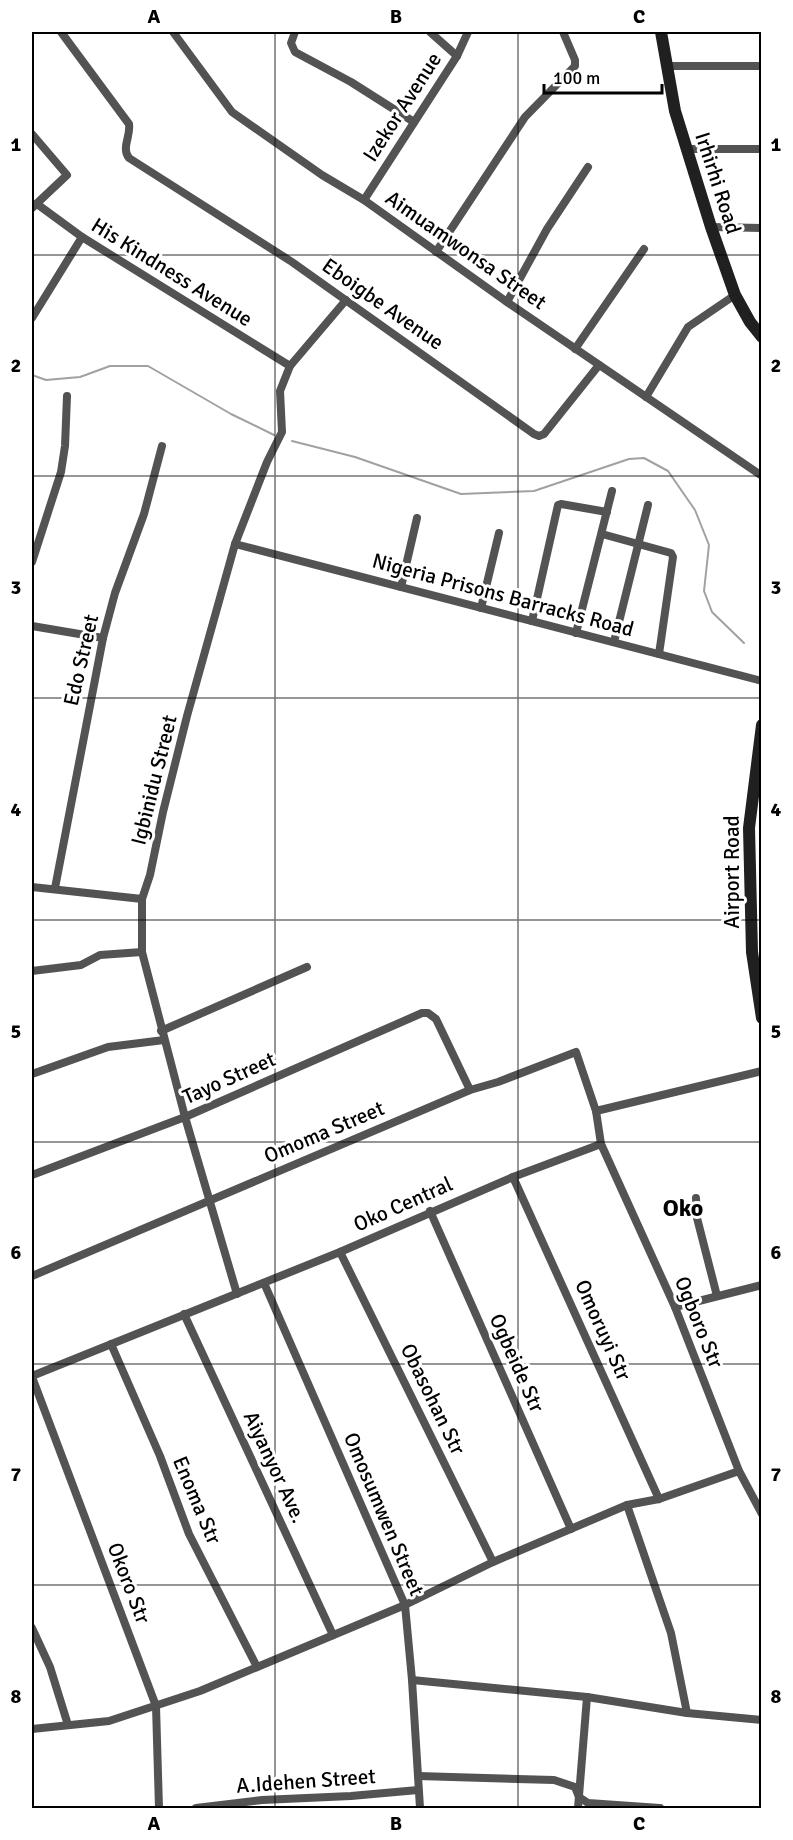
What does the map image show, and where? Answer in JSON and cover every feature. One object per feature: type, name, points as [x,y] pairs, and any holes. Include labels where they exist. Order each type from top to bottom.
[{"type":"street","name":"Eboigbe Avenue","points":[[61,32],[129,124],[126,154],[129,158],[292,262],[539,436],[544,434],[599,365]]},
{"type":"street","name":"Aimuamwonsa Street","points":[[173,32],[232,112],[322,175],[364,200],[507,302],[762,476]]},
{"type":"street","points":[[295,32],[291,43],[296,52],[351,82],[414,122]]},
{"type":"street","points":[[430,32],[456,56]]},
{"type":"street","name":"Izekor Avenue","points":[[364,200],[456,56],[468,32]]},
{"type":"street","points":[[436,252],[525,117],[575,66],[575,60],[563,32]]},
{"type":"street","name":"Irhirhi Road","points":[[661,32],[675,111],[711,227],[735,295],[750,322],[762,337]]},
{"type":"street","points":[[667,66],[762,66]]},
{"type":"street","points":[[32,134],[67,175],[34,206]]},
{"type":"street","points":[[686,149],[762,149]]},
{"type":"street","points":[[507,302],[547,230],[588,167]]},
{"type":"street","name":"His Kindness Avenue","points":[[34,206],[290,366]]},
{"type":"street","points":[[711,227],[762,228]]},
{"type":"street","points":[[33,312],[82,237]]},
{"type":"street","points":[[575,349],[644,249]]},
{"type":"street","points":[[646,397],[688,327],[735,295]]},
{"type":"street","name":"Igbinidu Street","points":[[237,1293],[185,1117],[142,952],[142,899],[150,875],[187,716],[235,544],[267,462],[279,443],[282,432],[280,392],[290,366],[346,300]]},
{"type":"street","points":[[32,562],[61,472],[65,446],[67,396]]},
{"type":"street","name":"Edo Street","points":[[55,888],[103,638],[115,592],[144,514],[162,446]]},
{"type":"street","points":[[576,633],[612,491]]},
{"type":"street","points":[[532,621],[558,505],[608,512]]},
{"type":"street","points":[[614,642],[648,505]]},
{"type":"street","points":[[401,587],[417,518]]},
{"type":"street","points":[[480,608],[499,533]]},
{"type":"street","points":[[602,534],[671,553],[674,557],[659,654]]},
{"type":"street","name":"Nigeria Prisons Barracks Road","points":[[235,544],[762,681]]},
{"type":"street","points":[[32,626],[103,638]]},
{"type":"street","name":"Airport Road","points":[[762,725],[749,828],[752,952],[762,1018]]},
{"type":"street","points":[[32,887],[142,899]]},
{"type":"street","points":[[32,971],[81,965],[100,955],[142,952]]},
{"type":"street","points":[[32,1074],[108,1047],[163,1036],[307,967]]},
{"type":"street","name":"Tayo Street","points":[[32,1175],[185,1117],[422,1013],[429,1013],[436,1019],[470,1090]]},
{"type":"street","name":"Omoma Street","points":[[32,1276],[470,1090],[498,1082],[576,1052],[596,1111]]},
{"type":"street","points":[[601,1144],[596,1111],[762,1071]]},
{"type":"street","name":"Oko Central","points":[[32,1376],[340,1252],[430,1211],[513,1177],[601,1144]]},
{"type":"street","name":"Ogboro Str","points":[[601,1144],[675,1307],[739,1471],[762,1514]]},
{"type":"street","name":"Omoruyi Str","points":[[513,1177],[659,1499]]},
{"type":"street","points":[[696,1197],[697,1218],[717,1296]]},
{"type":"street","name":"Ogbeide Str","points":[[430,1211],[571,1529]]},
{"type":"street","name":"Obasohan Str","points":[[340,1252],[494,1562]]},
{"type":"street","name":"Omosumwen Street","points":[[264,1283],[405,1605],[420,1809]]},
{"type":"street","points":[[675,1307],[762,1285]]},
{"type":"street","name":"Aiyanyor Ave.","points":[[184,1314],[333,1635]]},
{"type":"street","name":"Enoma Str","points":[[111,1344],[160,1456],[189,1534],[257,1667]]},
{"type":"street","name":"Okoro Str","points":[[32,1376],[156,1706],[159,1809]]},
{"type":"street","points":[[32,1729],[109,1720],[200,1691],[405,1605],[494,1562],[627,1505],[659,1499],[739,1471]]},
{"type":"street","points":[[627,1505],[671,1633],[687,1713]]},
{"type":"street","points":[[32,1628],[50,1667],[68,1725]]},
{"type":"street","points":[[412,1680],[587,1697],[687,1713],[762,1720]]},
{"type":"street","points":[[578,1809],[587,1697]]},
{"type":"street","points":[[418,1776],[554,1780],[575,1787],[579,1797],[588,1803],[660,1809]]},
{"type":"street","name":"A.Idehen Street","points":[[196,1809],[262,1800],[418,1790]]},
{"type":"waterway","points":[[32,375],[46,380],[80,377],[110,366],[148,366],[231,414],[274,435]]},
{"type":"waterway","points":[[292,441],[355,457],[461,494],[534,491],[629,459],[644,458],[668,471],[695,510],[709,545],[704,591],[712,612],[744,643]]},
{"type":"district","name":"Oko","points":[[683,1208]]}]
